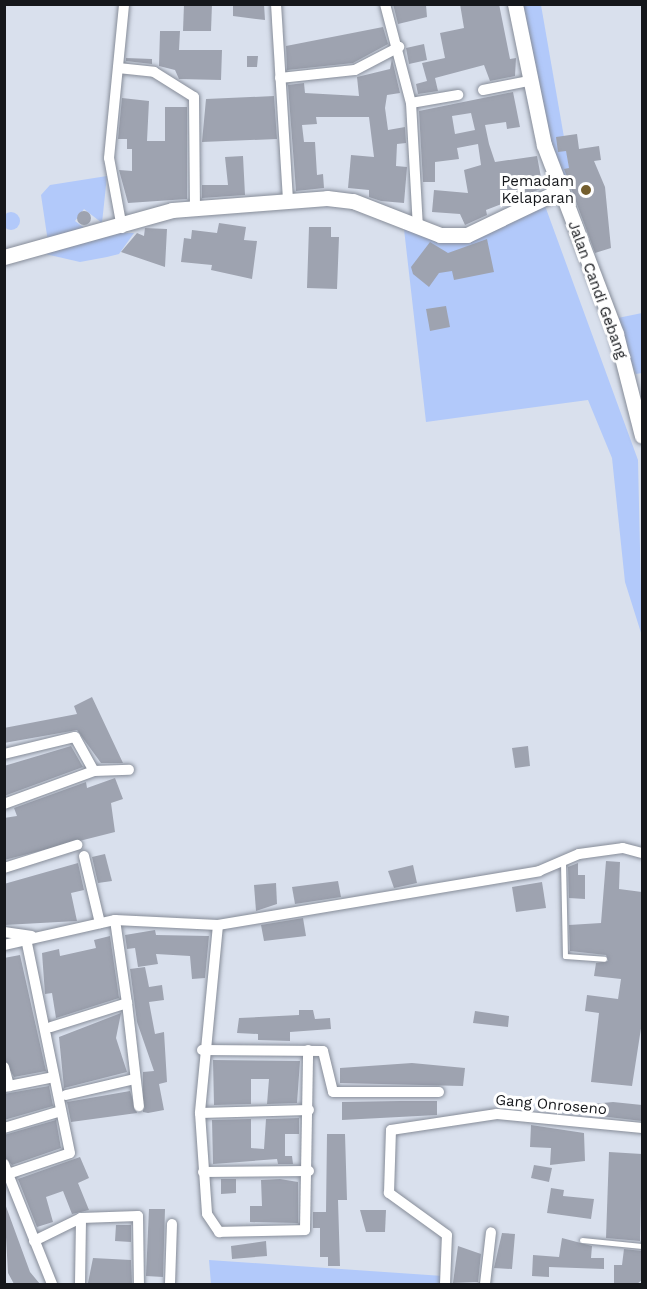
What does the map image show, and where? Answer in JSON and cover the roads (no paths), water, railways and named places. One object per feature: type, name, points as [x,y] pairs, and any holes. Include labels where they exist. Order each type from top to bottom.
[{"type":"street","points":[[122,228],[110,158],[124,4]]},
{"type":"street","points":[[276,4],[288,202]]},
{"type":"street","points":[[385,4],[399,47],[411,103],[418,227]]},
{"type":"street","name":"Jalan Candi Gebang","points":[[515,4],[529,81],[559,191],[616,334],[642,436]]},
{"type":"street","points":[[280,78],[361,69],[399,47]]},
{"type":"street","points":[[118,68],[154,72],[193,95],[195,210]]},
{"type":"street","points":[[483,90],[529,81]]},
{"type":"street","points":[[411,103],[458,95]]},
{"type":"street","points":[[4,257],[122,228],[172,210],[288,202],[353,201],[418,227],[467,235],[559,191]]},
{"type":"street","points":[[4,754],[75,737],[94,771]]},
{"type":"street","points":[[4,804],[94,771],[129,770]]},
{"type":"street","points":[[4,868],[78,845]]},
{"type":"street","points":[[4,945],[29,937],[115,920],[218,925],[539,871],[563,860],[623,848],[642,853]]},
{"type":"street","points":[[84,856],[100,923]]},
{"type":"street","points":[[115,920],[139,1106]]},
{"type":"street","points":[[218,925],[219,955],[202,1050],[200,1113],[207,1214],[219,1232],[302,1233],[309,1171],[308,1050]]},
{"type":"street","points":[[4,932],[29,937]]},
{"type":"street","points":[[29,937],[69,1156],[5,1166],[52,1284]]},
{"type":"street","points":[[51,1027],[127,1003]]},
{"type":"street","points":[[202,1050],[308,1050],[326,1053],[333,1092],[439,1092]]},
{"type":"street","points":[[4,1067],[7,1086],[54,1077]]},
{"type":"street","points":[[66,1095],[135,1078]]},
{"type":"street","points":[[200,1113],[309,1110]]},
{"type":"street","points":[[4,1128],[61,1111]]},
{"type":"street","name":"Gang Onroseno","points":[[446,1284],[447,1235],[388,1191],[391,1130],[497,1114],[642,1128]]},
{"type":"street","points":[[203,1172],[309,1171]]},
{"type":"street","points":[[34,1241],[81,1218],[140,1218],[139,1284]]},
{"type":"street","points":[[80,1284],[81,1218]]},
{"type":"street","points":[[170,1284],[172,1224]]},
{"type":"street","points":[[484,1284],[491,1232]]},
{"type":"lane","points":[[563,860],[565,956],[604,958]]},
{"type":"lane","points":[[582,1240],[642,1246]]},
{"type":"place","name":"Pemadam Kelaparan","points":[[586,190]]}]
